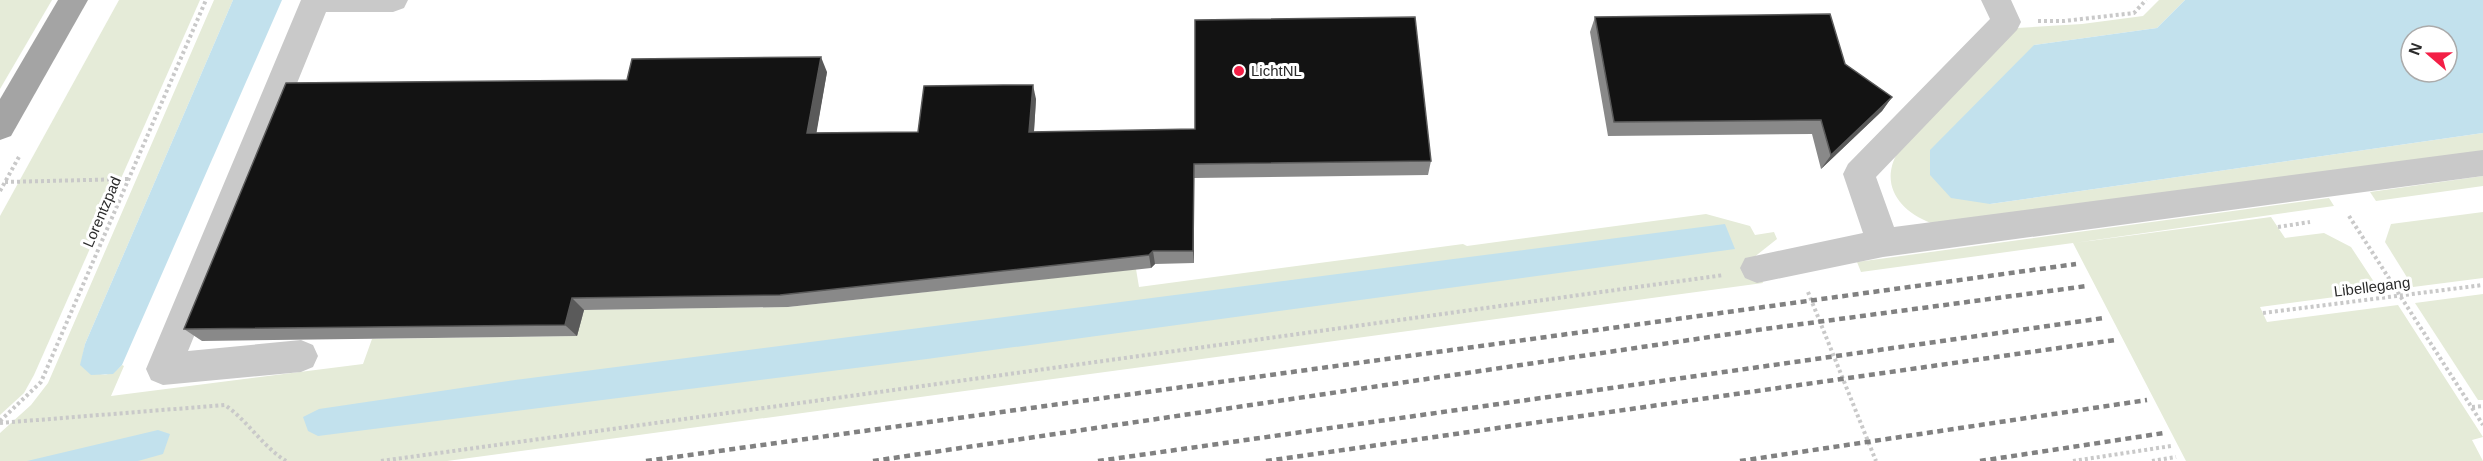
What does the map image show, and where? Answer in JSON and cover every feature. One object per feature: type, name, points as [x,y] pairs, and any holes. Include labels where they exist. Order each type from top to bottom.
[{"type":"main road","points":[[0,127],[73,0]]},
{"type":"lane","points":[[301,356],[163,369],[315,1],[393,0]]},
{"type":"lane","points":[[1882,243],[1859,174],[2001,11]]},
{"type":"lane","points":[[1757,268],[1882,243],[2483,163]]},
{"type":"path","name":"Lorentzpad","points":[[0,422],[41,382],[206,0]]},
{"type":"path","points":[[2001,11],[2064,21],[2134,12],[2146,0]]},
{"type":"path","points":[[5,182],[129,179]]},
{"type":"path","points":[[2349,216],[2483,425]]},
{"type":"path","points":[[1795,259],[1876,461]]},
{"type":"path","points":[[381,461],[1703,280],[1757,268]]},
{"type":"path","name":"Libellegang","points":[[2263,314],[2483,285]]},
{"type":"path","points":[[0,422],[225,405],[235,411],[276,456],[286,461]]},
{"type":"path","points":[[2471,407],[2483,406]]},
{"type":"path","points":[[2073,461],[2171,446]]},
{"type":"path","points":[[2152,461],[2176,457]]},
{"type":"green space","points":[[0,0],[52,0],[0,89]]},
{"type":"green space","points":[[119,0],[200,0],[34,375],[24,393],[0,415],[0,216]]},
{"type":"green space","points":[[214,0],[233,0],[85,344],[81,365],[102,374],[111,373],[122,365],[124,366],[111,396],[363,364],[372,339],[576,336],[584,310],[788,307],[1136,269],[1139,287],[1706,214],[1750,226],[1755,235],[1774,232],[1777,239],[1753,258],[1763,283],[447,461],[0,461],[0,433],[31,405],[48,383]]},
{"type":"green space","points":[[2159,0],[2185,0],[2157,28],[2034,45],[1990,204],[2483,133],[2483,151],[1931,223],[1901,204],[1895,195],[1891,175],[1898,152],[2017,28],[2082,24],[2143,16]]},
{"type":"green space","points":[[2483,176],[2483,186],[2376,201],[2370,192]]},
{"type":"green space","points":[[2329,198],[2334,206],[2074,243],[2271,217],[2285,238],[2324,233],[2351,247],[2380,291],[2260,307],[2267,322],[2398,305],[2483,437],[2472,440],[2483,461],[2186,461],[2073,243],[1861,272],[1857,262]]},
{"type":"green space","points":[[2483,212],[2483,278],[2413,287],[2385,242],[2391,224]]},
{"type":"green space","points":[[2483,294],[2483,400],[2478,400],[2415,303]]},
{"type":"water","points":[[233,0],[282,0],[122,365],[113,374],[91,375],[80,365],[85,344]]},
{"type":"water","points":[[2185,0],[2483,0],[2483,133],[1990,204],[1951,198],[1930,175],[1930,150],[2034,45],[2157,28]]},
{"type":"water","points":[[1725,224],[1735,249],[927,359],[318,436],[308,431],[303,417],[319,409],[515,380]]},
{"type":"water","points":[[158,430],[170,434],[163,454],[138,461],[27,461]]},
{"type":"building","points":[[1830,14],[1845,64],[1892,97],[1831,155],[1821,120],[1614,122],[1595,17]]},
{"type":"building","points":[[1415,17],[1431,161],[1194,164],[1193,251],[1153,251],[1149,255],[780,295],[572,298],[565,325],[184,329],[286,83],[627,80],[632,59],[821,57],[807,133],[918,132],[924,86],[1003,85],[1033,85],[1029,132],[1195,129],[1195,20]]},
{"type":"railway","points":[[646,461],[2076,264]]},
{"type":"railway","points":[[873,461],[1757,330],[2087,286]]},
{"type":"railway","points":[[1098,461],[2104,318]]},
{"type":"railway","points":[[1266,461],[2115,340]]},
{"type":"railway","points":[[1740,461],[2147,400]]},
{"type":"railway","points":[[1980,461],[2164,433]]},
{"type":"place","name":"LichtNL","points":[[1239,71]]}]
